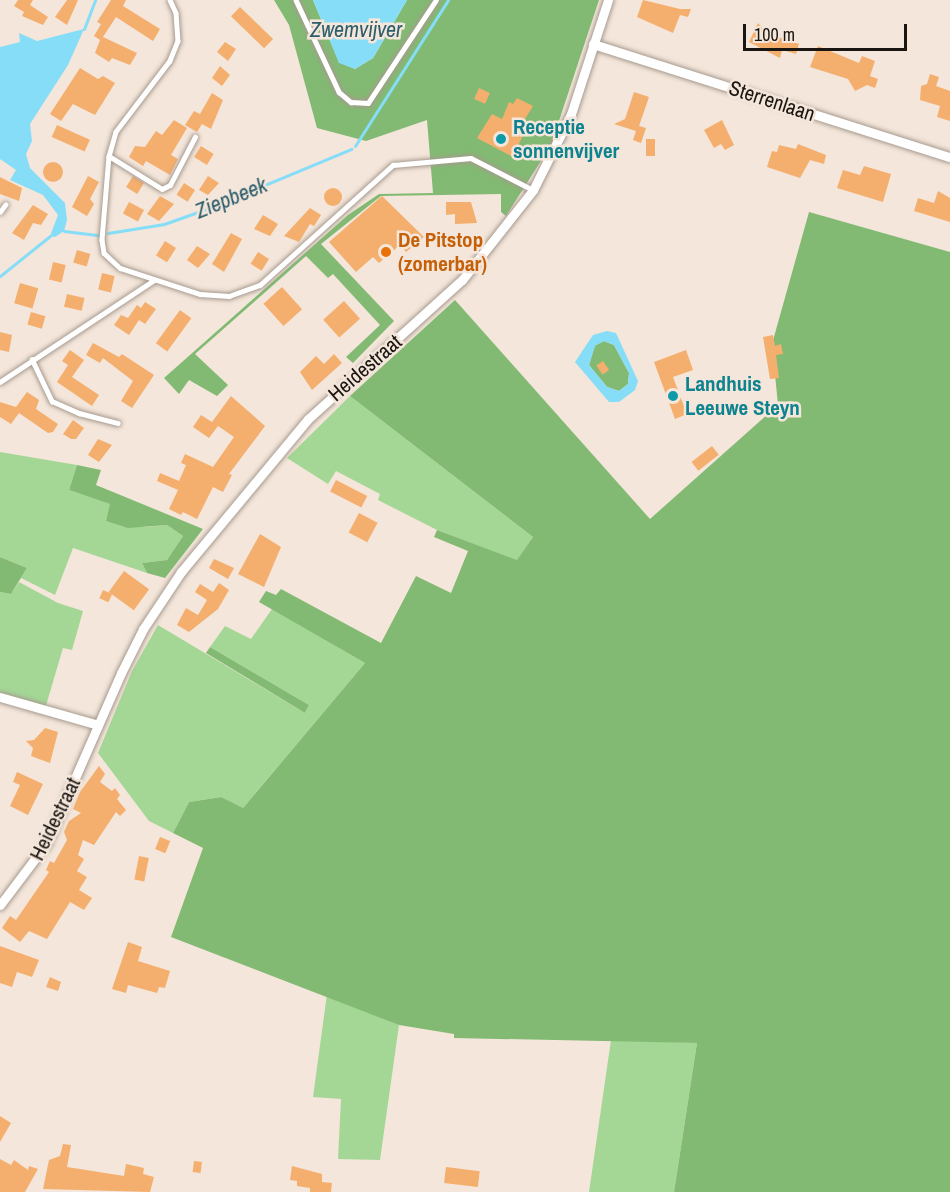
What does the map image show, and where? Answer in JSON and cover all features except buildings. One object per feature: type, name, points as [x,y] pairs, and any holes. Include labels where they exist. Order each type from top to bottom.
[{"type":"street","name":"Heidestraat","points":[[0,905],[46,844],[143,629],[181,572],[308,419],[462,280],[532,190],[561,139],[608,0]]},
{"type":"street","name":"Sterrenlaan","points":[[594,44],[950,157]]},
{"type":"street","points":[[0,697],[98,725]]},
{"type":"lane","points":[[170,0],[176,13],[178,40],[170,61],[116,132],[109,156],[104,253],[120,268],[200,294],[229,296],[260,285],[393,165],[471,158],[532,190]]},
{"type":"lane","points":[[296,0],[339,93],[351,102],[368,102],[436,0]]},
{"type":"lane","points":[[109,156],[162,189],[170,185],[195,137]]},
{"type":"lane","points":[[0,212],[5,205]]},
{"type":"lane","points":[[0,382],[154,280]]},
{"type":"lane","points":[[32,359],[52,401],[78,413],[118,423]]},
{"type":"green space","points":[[274,0],[313,0],[339,62],[355,69],[373,58],[407,0],[599,0],[551,145],[506,216],[501,212],[501,194],[381,196],[321,244],[394,321],[353,363],[346,357],[380,325],[333,274],[328,278],[306,256],[195,354],[228,385],[217,396],[189,380],[179,394],[164,378],[348,215],[379,194],[433,193],[427,120],[366,141],[317,128],[289,25]]},
{"type":"green space","points":[[809,212],[950,252],[950,1192],[674,1192],[697,1043],[454,1038],[454,1034],[399,1025],[171,937],[203,848],[173,833],[189,802],[221,797],[243,808],[365,663],[259,602],[266,591],[276,595],[281,589],[381,643],[416,576],[451,593],[468,551],[434,537],[437,530],[517,560],[533,537],[350,396],[455,300],[650,519],[778,405],[772,344]]},
{"type":"green space","points":[[604,341],[614,345],[629,373],[628,384],[619,391],[607,387],[589,365],[595,345]]},
{"type":"green space","points":[[350,396],[533,537],[517,561],[437,530],[378,500],[380,494],[336,471],[328,484],[287,458]]},
{"type":"green space","points":[[0,452],[77,465],[69,490],[111,504],[106,521],[145,527],[167,525],[183,536],[167,560],[142,563],[147,573],[73,548],[55,595],[21,578],[27,568],[0,557]]},
{"type":"green space","points":[[77,465],[101,470],[96,485],[203,529],[165,578],[147,573],[142,563],[167,560],[183,536],[167,525],[128,528],[106,521],[110,504],[69,490]]},
{"type":"green space","points":[[0,557],[27,568],[11,594],[0,592]]},
{"type":"green space","points":[[19,582],[58,603],[83,611],[72,650],[63,648],[45,709],[0,694],[0,592],[11,594]]},
{"type":"green space","points":[[272,609],[365,663],[242,809],[221,797],[189,802],[173,833],[149,821],[98,753],[132,671],[158,625],[305,713],[309,705],[210,647],[225,626],[251,639]]},
{"type":"green space","points":[[210,647],[309,705],[305,713],[206,653]]},
{"type":"green space","points":[[327,994],[399,1025],[380,1160],[338,1159],[341,1099],[313,1097]]},
{"type":"green space","points":[[611,1040],[697,1043],[674,1192],[589,1192]]},
{"type":"water","name":"Zwemvijver","points":[[313,0],[407,0],[373,58],[355,69],[339,63]]},
{"type":"water","points":[[84,29],[68,65],[30,124],[32,141],[26,154],[30,168],[65,203],[67,220],[64,231],[55,237],[50,236],[58,215],[43,195],[10,180],[16,170],[0,159],[0,47],[20,42],[19,33],[37,41]]},
{"type":"water","points":[[607,331],[616,333],[638,381],[635,390],[619,402],[609,402],[575,362],[593,335]],"holes":[[[604,341],[614,345],[629,373],[628,384],[619,391],[607,387],[589,365],[595,346]]]},
{"type":"waterway","points":[[84,29],[95,0]]},
{"type":"waterway","name":"Ziepbeek","points":[[355,146],[448,0]]},
{"type":"waterway","name":"Ziepbeek","points":[[108,233],[164,224],[212,207],[351,149]]},
{"type":"waterway","name":"Ziepbeek","points":[[64,231],[99,235]]},
{"type":"waterway","name":"Ziepbeek","points":[[0,276],[50,236]]},
{"type":"place","name":"Receptie sonnenvijver","points":[[501,139]]},
{"type":"place","name":"De Pitstop (zomerbar)","points":[[386,252]]},
{"type":"place","name":"Landhuis Leeuwe Steyn","points":[[673,396]]}]
